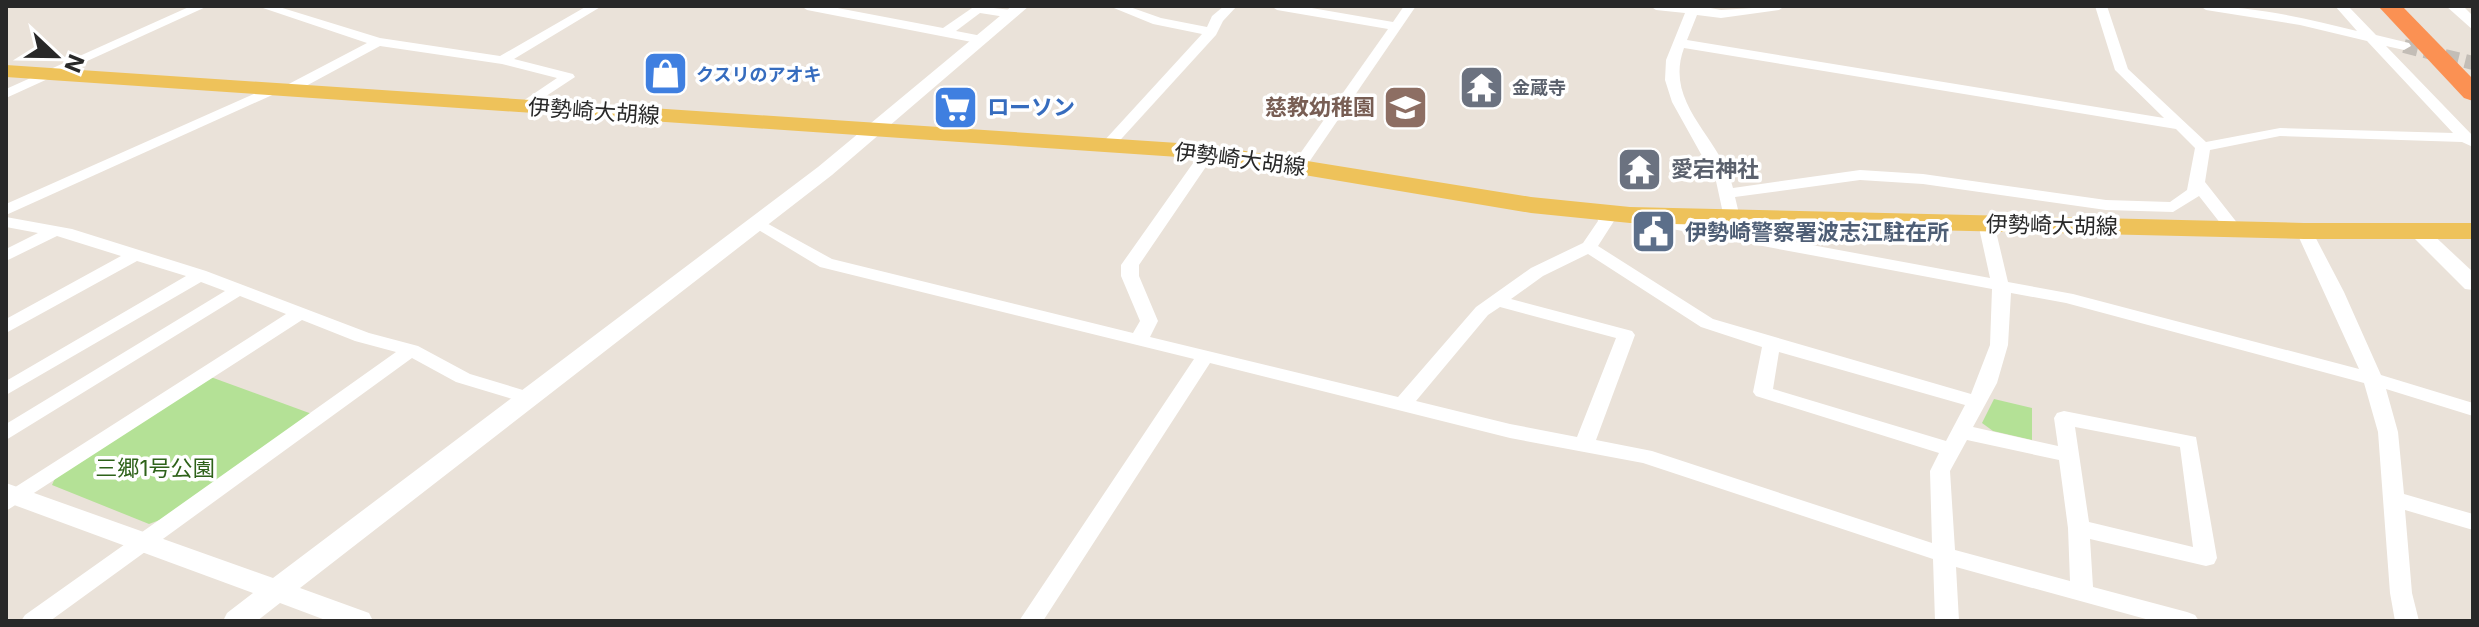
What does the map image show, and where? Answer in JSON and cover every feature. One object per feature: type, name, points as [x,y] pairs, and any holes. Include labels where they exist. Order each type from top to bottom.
[{"type":"highway","points":[[2389,6],[2473,93]]},
{"type":"highway","points":[[2411,6],[2473,69]]},
{"type":"main road","name":"伊勢崎大胡線","points":[[6,71],[1208,152],[1531,205],[1604,213],[1657,216],[1730,205],[1986,223],[2470,234]]},
{"type":"street","points":[[6,94],[202,6]]},
{"type":"street","points":[[263,6],[378,42],[502,60],[568,77],[525,106]]},
{"type":"street","points":[[502,60],[596,6]]},
{"type":"street","points":[[807,6],[982,40]]},
{"type":"street","points":[[1115,6],[1158,21],[1211,32]]},
{"type":"street","points":[[1108,145],[1231,6]]},
{"type":"street","points":[[1277,6],[1395,26]]},
{"type":"street","points":[[1300,165],[1410,6]]},
{"type":"street","points":[[1656,6],[1721,14],[1779,6]]},
{"type":"street","points":[[2101,6],[2122,70],[2203,147]]},
{"type":"street","points":[[2206,6],[2274,16],[2404,46]]},
{"type":"street","points":[[2341,6],[2469,142]]},
{"type":"street","points":[[2454,6],[2473,25]]},
{"type":"street","points":[[945,33],[978,9],[1016,10]]},
{"type":"street","points":[[1693,9],[1671,74],[1673,90],[1730,205],[1827,178],[1872,175],[2072,202],[2164,207],[2190,198],[2203,147]]},
{"type":"street","points":[[237,621],[877,130],[1016,10]]},
{"type":"street","points":[[6,210],[281,90],[378,42]]},
{"type":"street","points":[[1680,43],[2178,125]]},
{"type":"street","points":[[2203,147],[2280,132],[2469,142]]},
{"type":"street","points":[[1138,341],[1149,321],[1130,276],[1130,265],[1208,152]]},
{"type":"street","points":[[2196,182],[2234,229]]},
{"type":"street","points":[[1402,405],[1462,330],[1495,300],[1537,272],[1589,247],[1606,221],[1604,213]]},
{"type":"street","points":[[1657,216],[1672,224],[2067,298],[2373,379],[2473,410]]},
{"type":"street","points":[[6,222],[55,231],[200,275],[299,314],[411,350],[463,378],[529,398]]},
{"type":"street","points":[[755,223],[826,263],[1402,405],[1645,456],[1945,554],[2187,621]]},
{"type":"street","points":[[1947,621],[1940,471],[1963,432],[1999,345],[2001,285],[1986,223]]},
{"type":"street","points":[[6,256],[55,231]]},
{"type":"street","points":[[2304,231],[2373,379],[2391,445],[2393,499],[2407,621]]},
{"type":"street","points":[[2420,233],[2473,284]]},
{"type":"street","points":[[1589,247],[1707,323],[1771,346],[1977,402]]},
{"type":"street","points":[[6,327],[133,256]]},
{"type":"street","points":[[6,389],[200,275]]},
{"type":"street","points":[[6,433],[238,290]]},
{"type":"street","points":[[1495,300],[1626,335],[1584,445]]},
{"type":"street","points":[[10,497],[299,314]]},
{"type":"street","points":[[1771,346],[1763,392],[1951,450]]},
{"type":"street","points":[[33,621],[411,350]]},
{"type":"street","points":[[1031,621],[1205,357]]},
{"type":"street","points":[[2079,528],[2206,558],[2189,442],[2064,418],[2079,528],[2082,593]]},
{"type":"street","points":[[1963,432],[2069,455]]},
{"type":"street","points":[[10,497],[359,621]]},
{"type":"street","points":[[2393,499],[2473,522]]},
{"type":"green space","name":"三郷1号公園","points":[[208,376],[312,414],[173,515],[149,524],[52,485],[56,476]]},
{"type":"green space","points":[[1994,399],[2032,408],[2032,440],[1993,431],[1982,423]]},
{"type":"tunnel","points":[[2404,46],[2473,63]]},
{"type":"place","name":"クスリのアオキ","points":[[665,74]]},
{"type":"place","name":"金蔵寺","points":[[1481,87]]},
{"type":"place","name":"ローソン","points":[[956,107]]},
{"type":"place","name":"慈教幼稚園","points":[[1406,107]]},
{"type":"place","name":"愛宕神社","points":[[1640,169]]},
{"type":"place","name":"伊勢崎警察署波志江駐在所","points":[[1654,232]]}]
